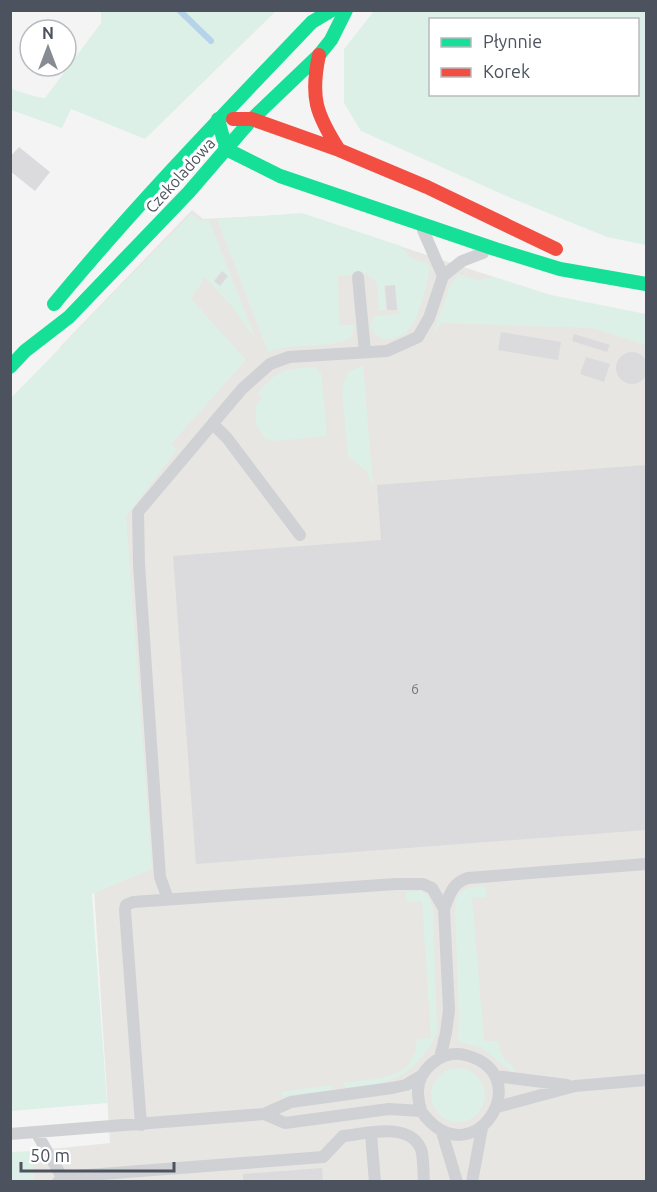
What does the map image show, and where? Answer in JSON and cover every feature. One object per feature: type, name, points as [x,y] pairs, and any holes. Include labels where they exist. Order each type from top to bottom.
[{"type":"main road","name":"Czekoladowa","points":[[25,351],[52,306],[111,235],[312,22],[332,10]]},
{"type":"main road","name":"Czekoladowa","points":[[10,367],[25,351],[69,317],[189,192],[252,119],[319,55],[331,40],[346,10]]},
{"type":"main road","points":[[319,55],[312,97],[320,120],[339,150]]},
{"type":"main road","points":[[609,276],[575,257],[519,233],[427,186],[339,150],[252,119],[218,119],[226,148],[280,176],[560,269],[646,284]]},
{"type":"lane","points":[[421,224],[443,276]]},
{"type":"lane","points":[[168,899],[160,877],[139,564],[138,512],[242,389],[270,364],[289,357],[387,351],[418,337],[429,318],[443,276],[462,261],[495,249]]},
{"type":"lane","points":[[358,277],[365,352]]},
{"type":"lane","points":[[213,424],[227,438],[300,535]]},
{"type":"lane","points":[[440,1058],[449,1010],[444,909],[452,888],[459,881],[468,878],[646,864]]},
{"type":"lane","points":[[141,1125],[126,905],[133,902],[168,899],[423,884],[432,888],[444,909]]},
{"type":"lane","points":[[10,1134],[264,1114],[291,1102],[406,1085],[421,1076],[430,1065],[450,1054],[476,1058],[486,1065],[495,1076],[499,1089],[497,1107],[482,1128],[463,1135],[442,1132],[429,1123],[421,1111],[417,1093],[421,1076]]},
{"type":"lane","points":[[495,1076],[574,1086]]},
{"type":"lane","points":[[497,1107],[574,1086],[646,1080]]},
{"type":"lane","points":[[629,1082],[646,1086]]},
{"type":"lane","points":[[264,1114],[285,1123],[389,1109],[421,1111]]},
{"type":"lane","points":[[472,1182],[482,1128]]},
{"type":"lane","points":[[36,1132],[60,1179],[323,1157],[343,1136],[403,1133],[411,1137],[421,1150],[424,1182]]},
{"type":"lane","points":[[442,1132],[456,1182]]},
{"type":"lane","points":[[371,1134],[375,1182]]},
{"type":"shaded area","points":[[192,210],[203,219],[302,214],[552,296],[646,316],[646,1181],[34,1181],[32,1151],[110,1143],[60,347]]},
{"type":"green space","points":[[101,10],[276,11],[145,139],[71,109],[62,128],[11,110],[11,89],[45,98],[60,78],[78,78],[78,54],[101,23]]},
{"type":"green space","points":[[374,11],[646,11],[646,245],[607,237],[504,195],[361,131],[344,103],[344,49]]},
{"type":"green space","points":[[302,213],[401,246],[411,258],[429,264],[428,278],[420,306],[409,330],[400,336],[386,339],[378,336],[370,324],[376,316],[399,314],[395,285],[384,286],[386,310],[379,311],[377,283],[366,274],[338,276],[339,325],[355,325],[351,337],[323,345],[288,347],[268,352],[217,219]]},
{"type":"green space","points":[[191,214],[201,221],[209,220],[256,340],[233,308],[205,277],[191,299],[246,360],[171,444],[177,450],[126,516],[152,869],[92,894],[107,1103],[11,1111],[11,398]]},
{"type":"green space","points":[[458,274],[477,280],[494,277],[551,295],[646,314],[646,345],[593,328],[441,323],[433,334],[450,286]]},
{"type":"green space","points":[[363,365],[373,486],[366,471],[348,456],[342,390],[348,372]]},
{"type":"green space","points":[[315,367],[321,373],[327,436],[276,441],[265,439],[256,424],[256,404],[262,398],[257,394],[271,379],[282,372]]},
{"type":"green space","points":[[485,886],[487,894],[484,897],[472,898],[484,1041],[498,1041],[501,1053],[514,1067],[514,1073],[482,1048],[458,1041],[455,902],[463,891]]},
{"type":"green space","points":[[421,891],[428,896],[433,909],[437,1033],[422,1057],[405,1073],[388,1081],[345,1088],[344,1083],[381,1078],[401,1070],[415,1053],[417,1039],[431,1038],[422,901],[406,902],[406,892]]},
{"type":"green space","points":[[453,1068],[463,1068],[473,1072],[481,1080],[485,1095],[481,1110],[473,1118],[463,1122],[453,1122],[443,1118],[435,1110],[431,1100],[431,1090],[435,1080],[443,1072]]},
{"type":"green space","points":[[332,1085],[333,1090],[282,1096],[282,1092]]},
{"type":"green space","points":[[32,1151],[34,1181],[11,1181],[11,1152]]},
{"type":"building","points":[[19,147],[50,172],[35,191],[10,171],[10,157]]},
{"type":"building","points":[[222,271],[228,276],[220,286],[214,281]]},
{"type":"building","points":[[395,285],[397,310],[387,310],[385,286]]},
{"type":"building","points":[[501,332],[561,342],[558,360],[498,350]]},
{"type":"building","points":[[574,334],[610,345],[607,352],[572,341]]},
{"type":"building","points":[[632,352],[643,357],[648,368],[643,379],[632,384],[621,379],[616,368],[621,357]]},
{"type":"building","points":[[586,357],[610,364],[604,382],[580,374]]},
{"type":"building","points":[[646,465],[646,830],[196,864],[173,556],[381,540],[377,485]]},
{"type":"building","points":[[322,1168],[323,1182],[243,1182],[243,1174]]},
{"type":"waterway","points":[[179,10],[211,41]]},
{"type":"traffic: fast","points":[[54,304],[148,196],[213,126],[312,22],[332,10]]},
{"type":"traffic: fast","points":[[10,367],[25,351],[69,317],[189,192],[252,119],[319,55],[331,40],[346,10]]},
{"type":"traffic: fast","points":[[218,119],[226,149],[280,176],[560,269],[646,284]]},
{"type":"traffic: jam","points":[[319,55],[315,82],[317,105],[325,126],[339,150]]},
{"type":"traffic: jam","points":[[233,119],[252,119],[339,150],[427,187],[556,249]]}]
